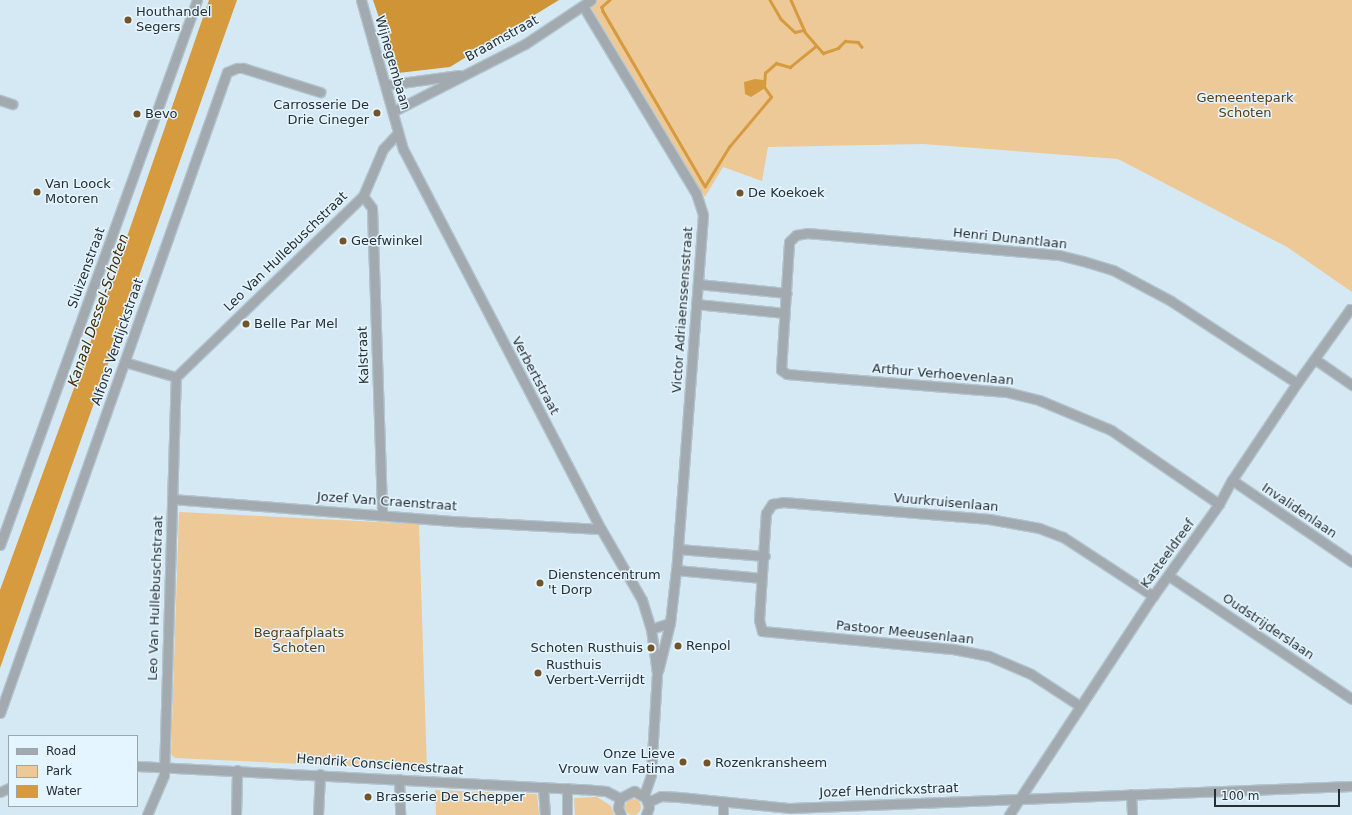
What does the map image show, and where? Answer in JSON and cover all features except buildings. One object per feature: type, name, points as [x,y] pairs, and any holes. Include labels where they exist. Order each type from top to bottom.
[{"type":"street","name":"Sluizenstraat","points":[[0,545],[197,0]]},
{"type":"street","name":"Wijnegembaan","points":[[361,0],[394,111],[397,134]]},
{"type":"street","name":"Braamstraat","points":[[394,111],[525,44],[591,0]]},
{"type":"street","name":"Victor Adriaenssensstraat","points":[[583,6],[696,193],[703,215],[678,549],[670,623]]},
{"type":"street","name":"Alfons Verdijckstraat","points":[[0,713],[227,72],[237,68],[243,68],[320,92]]},
{"type":"street","name":"Braamstraat","points":[[386,85],[466,74]]},
{"type":"street","points":[[434,79],[438,89]]},
{"type":"street","points":[[0,100],[12,104]]},
{"type":"street","name":"Leo Van Hullebuschstraat","points":[[147,815],[162,784],[164,767],[176,377],[363,196],[383,149],[397,134]]},
{"type":"street","name":"Verbertstraat","points":[[397,134],[408,161],[601,529],[642,600],[651,629],[657,673],[652,775],[646,798],[646,815]]},
{"type":"street","name":"Kalstraat","points":[[363,196],[372,208],[382,515]]},
{"type":"street","name":"Henri Dunantlaan","points":[[781,370],[789,242],[796,235],[807,233],[1059,255],[1113,270],[1172,301],[1297,383]]},
{"type":"street","points":[[698,284],[787,293]]},
{"type":"street","points":[[696,304],[785,313]]},
{"type":"street","name":"Kasteeldreef","points":[[1009,815],[1153,596],[1169,576],[1219,504],[1232,480],[1297,383],[1316,360],[1351,310]]},
{"type":"street","points":[[1316,360],[1352,385]]},
{"type":"street","points":[[125,362],[176,377]]},
{"type":"street","name":"Arthur Verhoevenlaan","points":[[781,370],[788,374],[1006,392],[1039,400],[1111,430],[1219,504]]},
{"type":"street","name":"Invalidenlaan","points":[[1232,480],[1352,562]]},
{"type":"street","name":"Jozef Van Craenstraat","points":[[172,499],[382,515],[601,529]]},
{"type":"street","name":"Vuurkruisenlaan","points":[[762,631],[759,620],[765,556],[766,512],[772,504],[783,502],[989,520],[1039,528],[1063,537],[1153,596]]},
{"type":"street","points":[[678,549],[765,556]]},
{"type":"street","points":[[676,570],[762,578]]},
{"type":"street","name":"Oudstrijderslaan","points":[[1169,576],[1352,699]]},
{"type":"street","points":[[651,629],[670,623]]},
{"type":"street","name":"Verbertstraat","points":[[657,673],[670,623]]},
{"type":"street","name":"Pastoor Meeusenlaan","points":[[762,631],[952,649],[989,656],[1031,674],[1080,706]]},
{"type":"street","name":"Hendrik Consciencestraat","points":[[138,766],[320,774],[567,788],[606,791],[620,798]]},
{"type":"street","points":[[236,815],[237,770]]},
{"type":"street","points":[[318,815],[320,774]]},
{"type":"street","points":[[399,779],[400,815]]},
{"type":"street","name":"Jozef Hendrickxstraat","points":[[646,798],[661,796],[790,808],[1352,786]]},
{"type":"street","points":[[543,787],[545,815]]},
{"type":"street","points":[[567,788],[567,815]]},
{"type":"street","points":[[621,815],[618,808],[620,798],[634,791],[646,798]]},
{"type":"street","points":[[1131,794],[1132,815]]},
{"type":"street","points":[[723,802],[723,815]]},
{"type":"green space","name":"Gemeentepark Schoten","points":[[595,0],[1352,0],[1352,292],[1287,247],[1118,159],[923,144],[768,147],[762,181],[723,167],[705,197],[589,4]]},
{"type":"green space","name":"Begraafplaats Schoten","points":[[179,512],[419,524],[427,770],[175,758],[171,754]]},
{"type":"green space","points":[[435,790],[537,794],[539,815],[436,815]]},
{"type":"green space","points":[[597,797],[611,806],[614,815],[575,815],[574,798]]},
{"type":"green space","points":[[633,799],[640,804],[641,807],[636,814],[633,815],[626,810],[625,807],[630,800]]},
{"type":"shaded area","points":[[373,0],[559,0],[450,67],[398,73]]},
{"type":"water","points":[[209,0],[237,0],[0,668],[0,590],[85,358]]},
{"type":"water","points":[[755,79],[764,80],[765,88],[751,97],[745,94],[744,82]]},
{"type":"waterway","points":[[610,0],[602,7],[603,11],[705,186],[729,147],[771,97],[764,87],[765,73],[776,63],[790,67],[816,46]]},
{"type":"waterway","points":[[770,0],[781,19],[795,32],[804,30]]},
{"type":"waterway","points":[[791,0],[805,32],[823,53],[838,48],[845,41],[858,42],[862,47]]},
{"type":"place","name":"Houthandel Segers","points":[[128,20]]},
{"type":"place","name":"Carrosserie De Drie Cineger","points":[[377,113]]},
{"type":"place","name":"Bevo","points":[[137,114]]},
{"type":"place","name":"Van Loock Motoren","points":[[37,192]]},
{"type":"place","name":"De Koekoek","points":[[740,193]]},
{"type":"place","name":"Geefwinkel","points":[[343,241]]},
{"type":"place","name":"Belle Par Mel","points":[[246,324]]},
{"type":"place","name":"Dienstencentrum 't Dorp","points":[[540,583]]},
{"type":"place","name":"Renpol","points":[[678,646]]},
{"type":"place","name":"Schoten Rusthuis","points":[[651,648]]},
{"type":"place","name":"Rusthuis Verbert-Verrijdt","points":[[538,673]]},
{"type":"place","name":"Onze Lieve Vrouw van Fatima","points":[[683,762]]},
{"type":"place","name":"Rozenkransheem","points":[[707,763]]},
{"type":"place","name":"Brasserie De Schepper","points":[[368,797]]},
{"type":"water label","name":"Kanaal Dessel-Schoten","points":[[98,310]]}]
